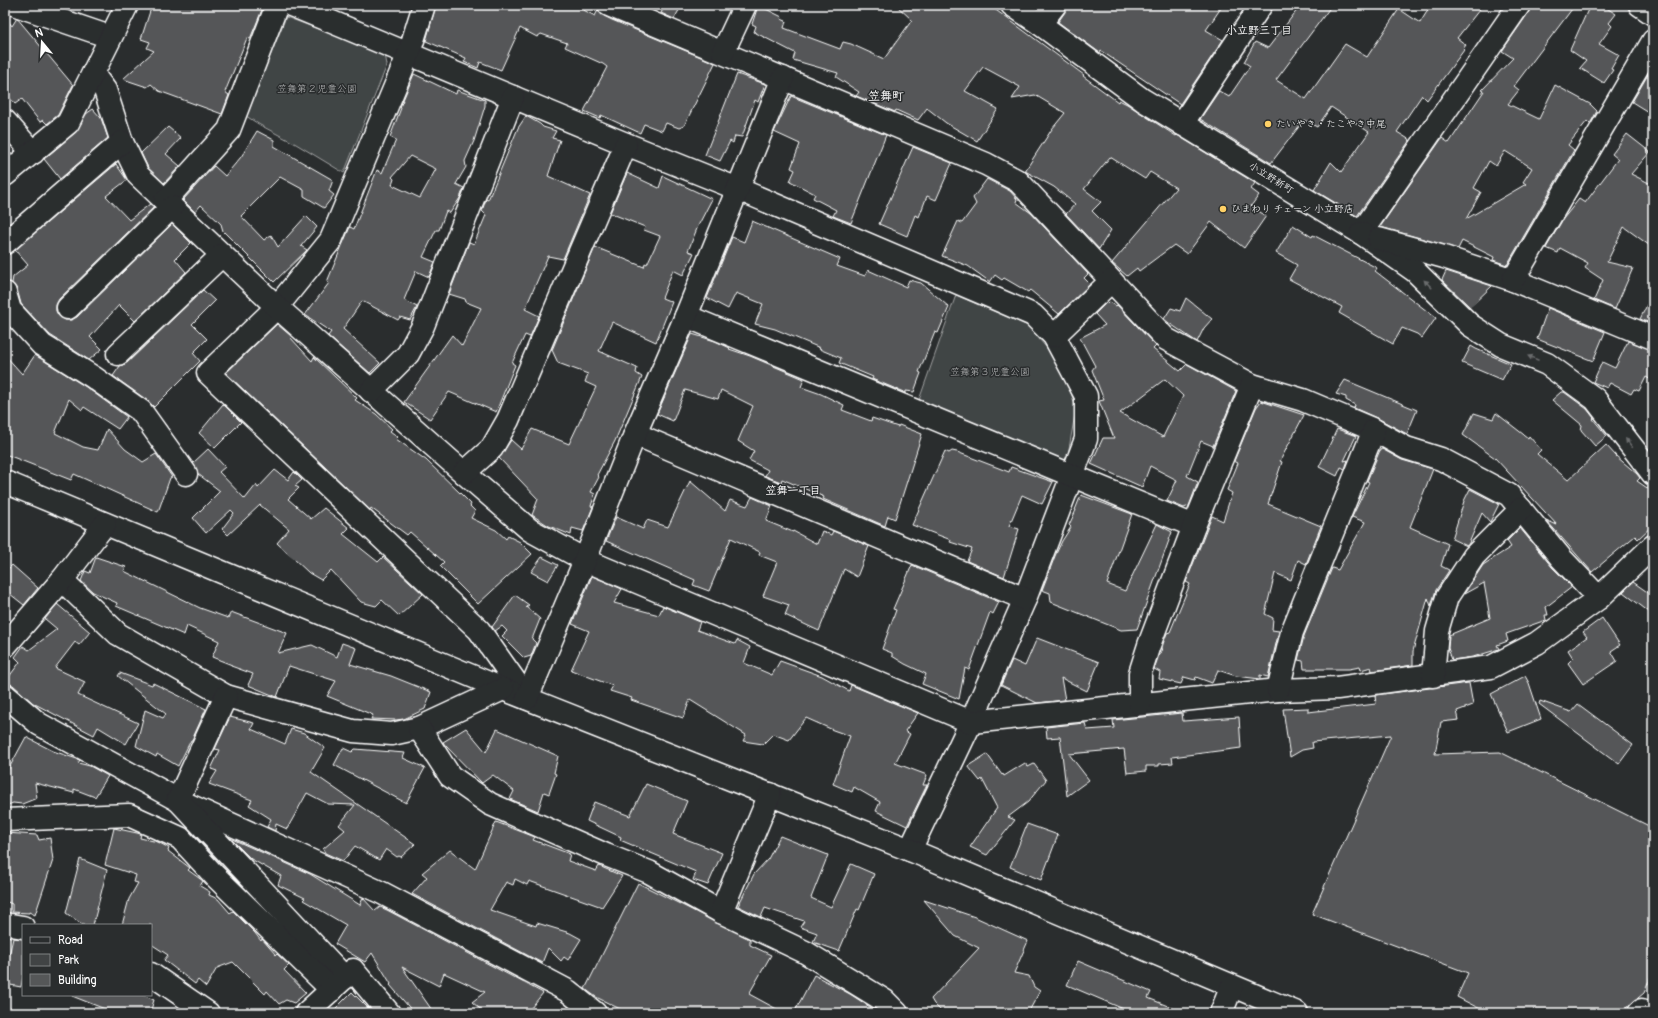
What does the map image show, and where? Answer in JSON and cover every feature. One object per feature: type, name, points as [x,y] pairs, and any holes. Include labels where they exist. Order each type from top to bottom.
[{"type":"street","points":[[16,5],[110,37]]},
{"type":"street","points":[[5,175],[68,123],[127,5]]},
{"type":"street","points":[[68,308],[168,204],[229,130],[277,5]]},
{"type":"street","points":[[291,5],[738,189],[1033,315],[1054,336],[1086,396],[1086,439],[1026,599],[971,722],[910,850]]},
{"type":"street","points":[[424,5],[408,53],[331,240],[277,307],[208,373],[479,630],[527,698]]},
{"type":"street","points":[[609,5],[638,10],[724,52],[986,164],[1018,181],[1166,339],[1218,365],[1252,385],[1303,400],[1374,430],[1406,448],[1441,459],[1509,495],[1562,559],[1599,598]]},
{"type":"street","points":[[724,52],[745,5]]},
{"type":"street","name":"小立野新町","points":[[1012,5],[1143,100],[1361,233]]},
{"type":"street","points":[[1040,24],[1055,5]]},
{"type":"street","points":[[1182,124],[1261,5]]},
{"type":"street","points":[[1361,233],[1519,5]]},
{"type":"street","points":[[1640,5],[1653,14]]},
{"type":"street","points":[[1513,280],[1653,41]]},
{"type":"street","points":[[93,74],[104,90],[122,142],[138,175],[277,307],[530,530],[585,560],[971,722],[1278,690],[1337,688],[1491,667],[1537,643],[1599,598],[1653,546]]},
{"type":"street","points":[[527,698],[783,78]]},
{"type":"street","points":[[371,391],[408,354],[423,326],[513,97]]},
{"type":"street","points":[[5,121],[33,153]]},
{"type":"street","points":[[5,243],[122,142]]},
{"type":"street","points":[[464,473],[492,448],[508,420],[626,144]]},
{"type":"street","points":[[1361,233],[1444,257],[1513,280],[1653,338]]},
{"type":"street","points":[[1361,233],[1415,271],[1470,325],[1501,345],[1547,364],[1595,399],[1653,474]]},
{"type":"street","points":[[118,354],[222,255]]},
{"type":"street","points":[[1054,336],[1111,281]]},
{"type":"street","points":[[5,293],[10,310],[42,345],[93,377],[141,411],[186,474]]},
{"type":"street","points":[[686,316],[1194,526]]},
{"type":"street","points":[[1140,704],[1140,673],[1149,645],[1194,526],[1252,385]]},
{"type":"street","points":[[1278,690],[1292,632],[1374,430]]},
{"type":"street","points":[[635,434],[1026,599]]},
{"type":"street","points":[[5,482],[503,690],[527,698],[910,850],[1297,1013]]},
{"type":"street","points":[[1433,676],[1437,631],[1447,597],[1474,556],[1521,509]]},
{"type":"street","points":[[5,646],[62,580],[105,524]]},
{"type":"street","points":[[62,580],[118,634],[226,696],[353,732],[392,734],[419,728],[503,690]]},
{"type":"street","points":[[5,695],[39,724],[178,800],[382,893],[568,991],[595,1013]]},
{"type":"street","points":[[178,800],[226,696]]},
{"type":"street","points":[[419,728],[450,776],[490,804],[606,855],[649,872],[721,912],[805,952],[885,1001],[897,1013]]},
{"type":"street","points":[[721,912],[770,794]]},
{"type":"street","points":[[178,800],[338,984]]},
{"type":"street","points":[[5,820],[129,815],[180,838],[215,876],[338,984]]},
{"type":"street","points":[[5,924],[22,927]]},
{"type":"street","points":[[306,1013],[353,970],[389,1013]]},
{"type":"street","points":[[152,975],[208,1013]]},
{"type":"street","points":[[1221,1013],[1232,986]]},
{"type":"street","points":[[1639,1013],[1642,1010],[1650,1013]]},
{"type":"green space","name":"笠舞第２児童公園","points":[[286,17],[385,54],[387,65],[344,173],[246,116]]},
{"type":"green space","name":"笠舞第３児童公園","points":[[956,295],[1028,326],[1062,366],[1076,408],[1067,460],[1060,463],[918,403]]},
{"type":"building","points":[[152,5],[252,5],[262,10],[250,39],[247,38],[225,92],[229,95],[222,114],[159,91],[151,84],[147,87],[123,79],[154,51],[147,48],[150,42],[141,39]]},
{"type":"building","points":[[436,5],[574,5],[595,16],[598,10],[604,16],[612,20],[715,63],[684,126],[679,128],[666,123],[662,131],[644,124],[640,133],[601,115],[600,118],[584,111],[607,67],[603,64],[565,47],[567,43],[541,34],[537,37],[520,28],[501,70],[480,62],[478,68],[464,62],[466,58],[426,41]]},
{"type":"building","points":[[665,5],[682,5],[674,19],[661,13]]},
{"type":"building","points":[[896,5],[989,5],[1118,102],[1119,100],[1127,104],[1176,136],[1177,135],[1255,183],[1251,189],[1259,195],[1251,206],[1266,216],[1244,248],[1211,222],[1187,254],[1174,245],[1139,271],[1137,268],[1127,276],[1112,263],[1176,188],[1150,172],[1145,179],[1110,157],[1084,189],[1101,202],[1092,211],[1111,230],[1099,249],[1066,214],[1075,204],[1054,187],[1025,171],[1052,129],[1065,113],[1035,95],[1012,99],[1020,87],[983,67],[965,91],[998,109],[977,141],[946,123],[927,108],[918,120],[896,110],[895,112],[856,96],[859,92],[836,77],[838,73],[793,60],[795,53],[754,32],[756,26],[752,24],[757,9],[764,8],[782,17],[781,19],[786,21],[784,28],[840,49],[843,42],[851,44],[884,59],[912,20]]},
{"type":"building","points":[[1067,5],[1223,5],[1206,30],[1223,40],[1180,104],[1101,51],[1100,53],[1058,22],[1065,12]]},
{"type":"building","points":[[1301,5],[1332,5],[1276,80],[1306,99],[1345,44],[1367,57],[1399,9],[1420,23],[1431,5],[1483,5],[1457,38],[1466,45],[1463,49],[1464,50],[1427,100],[1422,95],[1397,132],[1410,140],[1357,216],[1314,190],[1331,162],[1341,172],[1369,132],[1331,107],[1317,127],[1304,120],[1271,163],[1200,119],[1219,91],[1229,97],[1250,66],[1244,62],[1255,42],[1268,48]]},
{"type":"building","points":[[1531,5],[1575,5],[1514,86],[1519,90],[1508,104],[1539,119],[1555,85],[1590,104],[1597,111],[1590,124],[1587,121],[1568,145],[1574,150],[1507,265],[1493,260],[1494,257],[1462,241],[1458,249],[1380,227],[1442,138],[1449,143],[1484,91],[1482,90],[1513,58],[1502,51],[1529,12]],"holes":[[[1505,151],[1532,168],[1523,182],[1526,184],[1466,219],[1481,192],[1474,188],[1489,161],[1496,166]]]},
{"type":"building","points":[[1590,5],[1602,5],[1616,14],[1609,23],[1612,26],[1599,44],[1619,55],[1611,69],[1613,70],[1604,83],[1580,68],[1586,61],[1570,50]]},
{"type":"building","points":[[5,17],[12,26],[17,18],[73,85],[58,115],[47,124],[43,120],[40,122],[22,99],[15,104],[5,93]]},
{"type":"building","points":[[1653,66],[1653,115],[1632,102]]},
{"type":"building","points":[[414,74],[456,94],[457,90],[485,100],[485,106],[474,141],[465,161],[466,167],[456,184],[464,188],[460,198],[450,213],[446,211],[439,230],[436,230],[423,257],[435,262],[429,277],[416,271],[404,300],[417,307],[410,320],[400,317],[398,320],[362,301],[343,329],[380,363],[370,373],[328,336],[331,332],[305,315],[329,283],[327,282],[341,248],[350,227],[354,229],[377,170],[382,173],[396,140],[390,137],[401,108],[400,107]],"holes":[[[410,156],[436,169],[420,198],[392,185],[394,179],[392,177]]]},
{"type":"building","points":[[737,74],[765,84],[758,102],[755,100],[742,137],[735,136],[733,143],[730,141],[720,161],[705,155]]},
{"type":"building","points":[[791,96],[886,135],[851,223],[833,216],[836,210],[813,198],[815,194],[790,181],[795,170],[791,168],[800,144],[774,132]]},
{"type":"building","points":[[93,109],[101,118],[108,138],[60,179],[44,159],[76,132],[86,114]]},
{"type":"building","points":[[526,116],[543,127],[556,131],[552,138],[560,140],[548,176],[590,195],[563,259],[548,256],[525,309],[539,316],[530,337],[525,335],[512,363],[515,365],[496,412],[449,392],[430,419],[404,402],[452,335],[462,346],[481,308],[466,302],[465,299],[449,294],[469,242],[474,244],[486,215],[482,211],[486,199],[488,200],[518,128]]},
{"type":"building","points":[[168,127],[181,138],[166,154],[180,166],[164,183],[148,168],[141,153]]},
{"type":"building","points":[[257,131],[274,140],[274,146],[333,180],[329,191],[334,195],[324,208],[304,196],[304,190],[280,177],[241,216],[264,240],[271,235],[278,247],[306,216],[317,227],[301,246],[307,250],[274,282],[223,231],[221,224],[201,205],[195,212],[183,200],[214,166],[225,176],[241,157]]},
{"type":"building","points":[[1627,134],[1650,152],[1631,174],[1653,185],[1653,248],[1624,227],[1607,262],[1633,268],[1615,309],[1594,300],[1603,280],[1585,268],[1588,263],[1560,248],[1558,253],[1546,248],[1563,219],[1579,199],[1585,203],[1618,159],[1612,154]]},
{"type":"building","points":[[913,147],[952,163],[936,200],[927,196],[919,217],[915,215],[907,236],[879,224]]},
{"type":"building","points":[[116,164],[127,180],[106,196],[129,220],[150,204],[154,207],[59,299],[56,305],[56,311],[59,316],[65,320],[71,320],[77,317],[172,224],[191,243],[175,259],[186,272],[135,321],[119,305],[90,337],[102,349],[89,360],[50,335],[21,304],[17,289],[12,283],[13,277],[28,265],[15,250]]},
{"type":"building","points":[[627,173],[659,188],[663,176],[712,199],[698,226],[688,251],[694,253],[683,275],[673,270],[662,298],[672,302],[656,342],[612,322],[599,351],[637,368],[636,373],[642,377],[615,441],[597,475],[599,477],[591,492],[595,494],[591,506],[593,507],[583,531],[572,528],[571,535],[549,526],[532,515],[538,499],[499,458],[511,440],[521,449],[532,429],[569,444],[596,387],[585,382],[588,374],[558,363],[552,350],[595,247],[644,267],[645,263],[647,264],[660,236],[644,230],[645,227],[610,213]]},
{"type":"building","points":[[987,179],[1010,191],[1017,199],[1016,202],[1031,213],[1088,274],[1084,278],[1090,284],[1059,314],[1030,290],[1028,292],[1004,278],[1002,280],[995,275],[990,282],[968,266],[942,256],[958,221],[962,223],[976,204],[973,198]]},
{"type":"building","points":[[752,221],[840,259],[837,266],[865,276],[868,270],[906,287],[909,280],[921,283],[949,307],[938,333],[935,332],[919,372],[921,373],[914,392],[906,391],[906,393],[872,379],[873,377],[839,363],[841,358],[819,349],[820,348],[775,329],[755,324],[763,304],[736,293],[728,309],[707,298],[732,237],[744,242]]},
{"type":"building","points":[[1293,225],[1312,237],[1313,235],[1377,268],[1375,271],[1436,318],[1422,338],[1417,334],[1402,328],[1393,344],[1339,313],[1342,307],[1289,279],[1297,265],[1276,253]]},
{"type":"building","points":[[1446,271],[1492,286],[1470,307],[1442,280]]},
{"type":"building","points":[[203,290],[215,301],[192,324],[207,339],[193,353],[200,361],[154,407],[113,376],[120,366],[127,363]]},
{"type":"building","points":[[1653,293],[1653,324],[1640,319]]},
{"type":"building","points":[[1186,298],[1212,319],[1204,328],[1197,342],[1164,319],[1171,308],[1180,311]]},
{"type":"building","points":[[1107,302],[1110,302],[1116,306],[1117,305],[1156,346],[1153,349],[1180,371],[1187,364],[1236,391],[1213,446],[1201,441],[1187,476],[1198,482],[1189,506],[1184,508],[1167,501],[1177,480],[1150,466],[1142,487],[1091,464],[1103,438],[1114,438],[1099,401],[1104,400],[1092,370],[1095,366],[1080,338],[1105,325],[1095,314]],"holes":[[[1165,379],[1183,396],[1163,437],[1120,413]]]},
{"type":"building","points":[[1548,308],[1605,332],[1593,361],[1537,339]]},
{"type":"building","points":[[277,324],[291,336],[290,337],[312,361],[314,357],[357,398],[355,400],[376,414],[392,429],[390,431],[398,437],[396,439],[426,460],[471,504],[470,506],[475,511],[471,518],[496,530],[506,539],[508,536],[520,542],[532,554],[478,604],[440,566],[444,562],[410,532],[407,535],[371,508],[370,510],[226,373]]},
{"type":"building","points":[[692,334],[715,341],[730,348],[729,349],[750,356],[804,379],[801,387],[821,394],[844,405],[842,410],[871,421],[872,418],[898,427],[899,425],[922,434],[895,519],[888,516],[885,526],[782,479],[781,482],[765,476],[768,470],[749,460],[754,451],[738,441],[753,406],[721,390],[718,399],[685,390],[673,421],[657,414]]},
{"type":"building","points":[[1628,341],[1653,350],[1653,381],[1646,377],[1639,391],[1634,389],[1631,394],[1610,383],[1607,388],[1593,382],[1602,362],[1615,368]]},
{"type":"building","points":[[1471,346],[1511,364],[1502,380],[1462,363]]},
{"type":"building","points":[[5,355],[22,374],[35,355],[86,387],[127,417],[118,429],[84,407],[82,410],[69,399],[55,433],[83,447],[98,450],[107,429],[125,449],[143,462],[156,454],[172,477],[170,478],[158,512],[74,474],[71,480],[5,454]]},
{"type":"building","points":[[1345,380],[1417,410],[1407,434],[1354,408],[1355,405],[1346,400],[1346,397],[1336,394]]},
{"type":"building","points":[[1561,392],[1564,392],[1587,409],[1607,436],[1595,446],[1581,430],[1582,425],[1552,400]]},
{"type":"building","points":[[1261,401],[1304,415],[1280,461],[1282,462],[1268,504],[1321,526],[1306,564],[1298,560],[1291,580],[1275,573],[1265,614],[1273,618],[1272,630],[1279,631],[1268,677],[1260,675],[1260,679],[1236,676],[1218,670],[1212,683],[1196,677],[1195,680],[1184,677],[1181,684],[1159,679],[1160,672],[1154,669],[1167,633],[1170,632],[1190,584],[1186,582],[1212,516],[1223,521],[1232,493],[1227,490],[1238,463],[1234,461],[1256,408]]},
{"type":"building","points":[[223,404],[241,422],[215,448],[199,433]]},
{"type":"building","points":[[1474,413],[1493,419],[1496,413],[1528,438],[1529,436],[1541,450],[1537,454],[1568,480],[1606,445],[1616,456],[1637,474],[1640,478],[1637,481],[1653,492],[1653,525],[1638,539],[1635,536],[1592,572],[1546,520],[1557,525],[1495,458],[1463,435]]},
{"type":"building","points":[[1337,429],[1356,436],[1344,461],[1348,460],[1345,469],[1341,467],[1337,476],[1319,467]]},
{"type":"building","points":[[208,449],[225,467],[219,472],[245,499],[256,485],[258,488],[275,470],[288,480],[294,472],[302,480],[295,486],[299,488],[288,499],[311,519],[324,508],[349,528],[343,534],[378,562],[383,557],[423,594],[399,616],[382,600],[376,606],[361,602],[331,570],[321,580],[309,573],[277,543],[289,529],[260,505],[228,535],[222,529],[234,513],[231,510],[206,533],[193,518],[220,491],[198,474],[193,463]]},
{"type":"building","points":[[1382,449],[1402,460],[1433,469],[1410,527],[1448,544],[1441,566],[1449,570],[1436,590],[1431,606],[1428,598],[1413,651],[1413,665],[1372,671],[1371,667],[1361,670],[1360,667],[1349,669],[1304,669],[1303,661],[1298,660],[1304,636],[1332,568],[1338,570],[1365,522],[1352,517],[1369,482],[1367,481],[1380,450]]},
{"type":"building","points":[[945,451],[949,453],[952,451],[957,452],[1009,472],[1011,467],[1053,482],[1042,504],[1022,495],[1009,526],[1019,529],[1004,577],[967,561],[972,549],[950,542],[951,540],[912,525]]},
{"type":"building","points":[[690,481],[725,511],[730,500],[747,506],[752,497],[772,506],[766,521],[793,531],[817,544],[822,531],[831,535],[833,531],[869,546],[857,577],[844,569],[819,631],[785,615],[789,605],[763,596],[777,562],[759,555],[760,552],[731,538],[709,591],[693,585],[695,580],[606,541],[616,517],[643,529],[647,520],[668,527]]},
{"type":"building","points":[[1470,489],[1499,504],[1490,522],[1482,513],[1467,546],[1452,539],[1464,501]]},
{"type":"building","points":[[1081,495],[1132,514],[1107,584],[1125,591],[1157,524],[1172,532],[1137,629],[1121,630],[1051,602],[1050,593],[1042,590],[1055,556],[1071,527],[1069,525]]},
{"type":"building","points":[[1520,528],[1552,567],[1572,587],[1546,607],[1548,615],[1545,615],[1546,620],[1506,634],[1508,641],[1497,645],[1499,649],[1473,657],[1452,660],[1448,648],[1449,635],[1490,618],[1484,583],[1464,594],[1483,565],[1511,547],[1507,541]]},
{"type":"building","points":[[96,557],[126,567],[124,571],[200,608],[228,618],[231,612],[287,633],[278,653],[312,645],[337,657],[342,643],[356,648],[350,664],[391,676],[431,692],[425,709],[404,719],[371,719],[373,715],[327,696],[336,681],[289,666],[277,697],[248,685],[253,674],[212,657],[219,641],[187,626],[184,635],[116,606],[117,603],[93,592],[81,581],[85,571],[90,573]]},
{"type":"building","points":[[542,557],[558,565],[548,581],[531,572]]},
{"type":"building","points":[[12,565],[38,588],[24,605],[5,590],[5,572]]},
{"type":"building","points":[[912,565],[999,602],[993,614],[990,612],[969,670],[965,668],[959,699],[922,684],[926,674],[905,664],[892,656],[892,653],[882,649],[896,610],[893,609]]},
{"type":"building","points":[[592,576],[622,589],[614,603],[659,615],[663,606],[700,622],[697,630],[735,644],[737,640],[750,647],[744,663],[772,675],[780,661],[822,676],[849,691],[851,685],[918,713],[905,731],[910,734],[895,763],[927,775],[923,785],[927,785],[907,826],[876,811],[880,802],[854,787],[852,792],[833,784],[850,736],[806,718],[789,740],[773,734],[763,744],[743,741],[746,735],[690,700],[683,718],[610,691],[613,686],[571,670],[589,631],[572,624]]},
{"type":"building","points":[[1633,582],[1653,596],[1653,615],[1623,592]]},
{"type":"building","points":[[515,595],[529,605],[526,607],[540,619],[532,639],[536,643],[531,656],[524,658],[502,636],[507,631],[502,626],[495,631],[492,627]]},
{"type":"building","points":[[57,604],[90,632],[79,645],[75,642],[55,668],[85,682],[78,695],[138,723],[126,744],[98,727],[94,735],[33,703],[13,685],[5,682],[20,662],[15,657],[23,646],[29,650],[57,629],[45,619]]},
{"type":"building","points":[[1602,618],[1620,645],[1611,651],[1617,661],[1583,684],[1568,663],[1573,658],[1568,650],[1587,637],[1583,632]]},
{"type":"building","points":[[1037,638],[1099,662],[1087,691],[1061,678],[1065,700],[1037,703],[1001,685],[1012,660],[1025,666]]},
{"type":"building","points":[[120,673],[152,685],[153,683],[206,709],[178,766],[157,754],[156,757],[136,746],[145,710],[163,718],[166,714],[118,676]]},
{"type":"building","points":[[1525,676],[1529,683],[1541,719],[1508,732],[1491,694]]},
{"type":"building","points":[[1469,683],[1473,705],[1457,711],[1459,720],[1441,722],[1435,754],[1500,752],[1653,828],[1653,972],[1644,993],[1620,1013],[1488,1013],[1457,997],[1468,973],[1312,914],[1391,735],[1312,742],[1313,748],[1302,750],[1290,757],[1283,709],[1308,708],[1308,712],[1376,704],[1375,695]]},
{"type":"building","points":[[1540,701],[1571,712],[1578,704],[1633,745],[1619,764],[1539,704]]},
{"type":"building","points":[[1182,713],[1183,721],[1239,717],[1241,748],[1172,757],[1173,763],[1159,764],[1159,766],[1146,766],[1146,771],[1127,773],[1124,749],[1069,754],[1089,780],[1067,796],[1060,737],[1047,738],[1046,727],[1085,723],[1087,730],[1114,728],[1113,720]]},
{"type":"building","points":[[230,717],[254,723],[251,729],[285,744],[291,729],[304,733],[325,748],[311,772],[415,844],[401,857],[397,857],[386,849],[379,860],[355,846],[343,861],[325,853],[323,849],[345,830],[339,825],[355,805],[328,804],[307,793],[287,829],[276,824],[275,831],[267,827],[271,819],[249,805],[252,800],[209,784],[217,771],[211,769],[220,750],[215,749]]},
{"type":"building","points":[[466,728],[486,752],[497,729],[558,756],[554,773],[556,774],[549,794],[544,792],[538,811],[510,799],[514,791],[493,775],[482,783],[445,745],[443,742]]},
{"type":"building","points":[[26,737],[53,751],[80,760],[78,763],[90,766],[108,776],[95,797],[74,789],[74,793],[35,783],[37,798],[22,804],[13,803],[5,806],[5,770],[8,770]]},
{"type":"building","points":[[343,748],[352,752],[355,749],[405,753],[403,758],[425,768],[406,803],[334,765]]},
{"type":"building","points":[[987,754],[1004,776],[1025,763],[1028,767],[1034,764],[1046,780],[1028,802],[1008,817],[1015,820],[987,855],[970,847],[997,808],[982,779],[980,781],[968,766]]},
{"type":"building","points":[[646,784],[687,801],[673,834],[722,853],[708,885],[693,880],[696,872],[620,840],[621,837],[587,821],[594,802],[630,816]]},
{"type":"building","points":[[496,822],[535,837],[533,840],[570,854],[568,861],[596,871],[599,866],[622,876],[602,907],[529,881],[527,885],[515,879],[513,885],[506,882],[490,910],[536,926],[537,923],[570,933],[581,939],[568,960],[564,957],[561,961],[548,948],[542,963],[412,894],[427,877],[422,873],[450,850],[475,869]]},
{"type":"building","points":[[1027,824],[1058,835],[1041,880],[1010,867]]},
{"type":"building","points":[[114,828],[141,834],[140,838],[158,842],[169,848],[168,851],[190,868],[188,870],[203,881],[200,886],[210,892],[209,895],[218,899],[230,913],[233,911],[261,941],[262,939],[276,955],[277,954],[289,965],[284,970],[306,993],[294,1003],[286,1000],[279,1004],[267,991],[265,994],[233,962],[217,968],[206,987],[198,980],[195,984],[164,960],[168,955],[152,945],[152,924],[122,924],[129,899],[138,883],[134,882],[136,875],[105,865]]},
{"type":"building","points":[[5,833],[37,835],[39,840],[50,838],[53,860],[35,915],[29,912],[12,912],[12,904],[5,901]]},
{"type":"building","points":[[780,836],[828,855],[811,898],[831,907],[851,864],[874,874],[859,910],[857,909],[839,951],[813,942],[817,933],[800,927],[804,921],[765,908],[761,917],[738,906],[754,874],[768,859]]},
{"type":"building","points":[[230,838],[310,874],[360,905],[363,898],[375,911],[380,907],[387,910],[543,993],[527,1013],[485,1013],[472,1002],[485,992],[444,973],[439,986],[402,967],[434,1013],[414,1013],[390,985],[391,984],[372,953],[365,962],[335,944],[346,925],[303,900],[305,898],[278,885],[281,876],[251,859]]},
{"type":"building","points":[[80,859],[107,870],[93,924],[82,924],[66,913]]},
{"type":"building","points":[[638,883],[750,939],[750,945],[771,955],[749,994],[784,1013],[628,1013],[596,997],[585,989]]},
{"type":"building","points":[[924,900],[975,917],[1028,941],[1014,973],[1029,976],[1034,987],[1040,991],[1028,1013],[943,1013],[934,1004],[931,999],[979,948],[955,936]]},
{"type":"building","points":[[13,938],[22,939],[21,987],[5,984],[5,973]]},
{"type":"building","points":[[1078,961],[1151,992],[1148,998],[1185,1013],[1133,1013],[1067,985]]},
{"type":"building","points":[[814,975],[850,994],[879,1013],[794,1013]]},
{"type":"building","points":[[352,992],[373,1013],[331,1013]]},
{"type":"building","points":[[72,996],[145,996],[154,1000],[150,1013],[115,1013]]},
{"type":"place","name":"たいやき・たこやき中尾","points":[[1268,124]]},
{"type":"place","name":"ひまわり チェーン 小立野店","points":[[1223,209]]},
{"type":"district","name":"小立野三丁目","points":[[1259,30]]},
{"type":"district","name":"笠舞町","points":[[886,96]]},
{"type":"district","name":"笠舞一丁目","points":[[793,490]]}]
